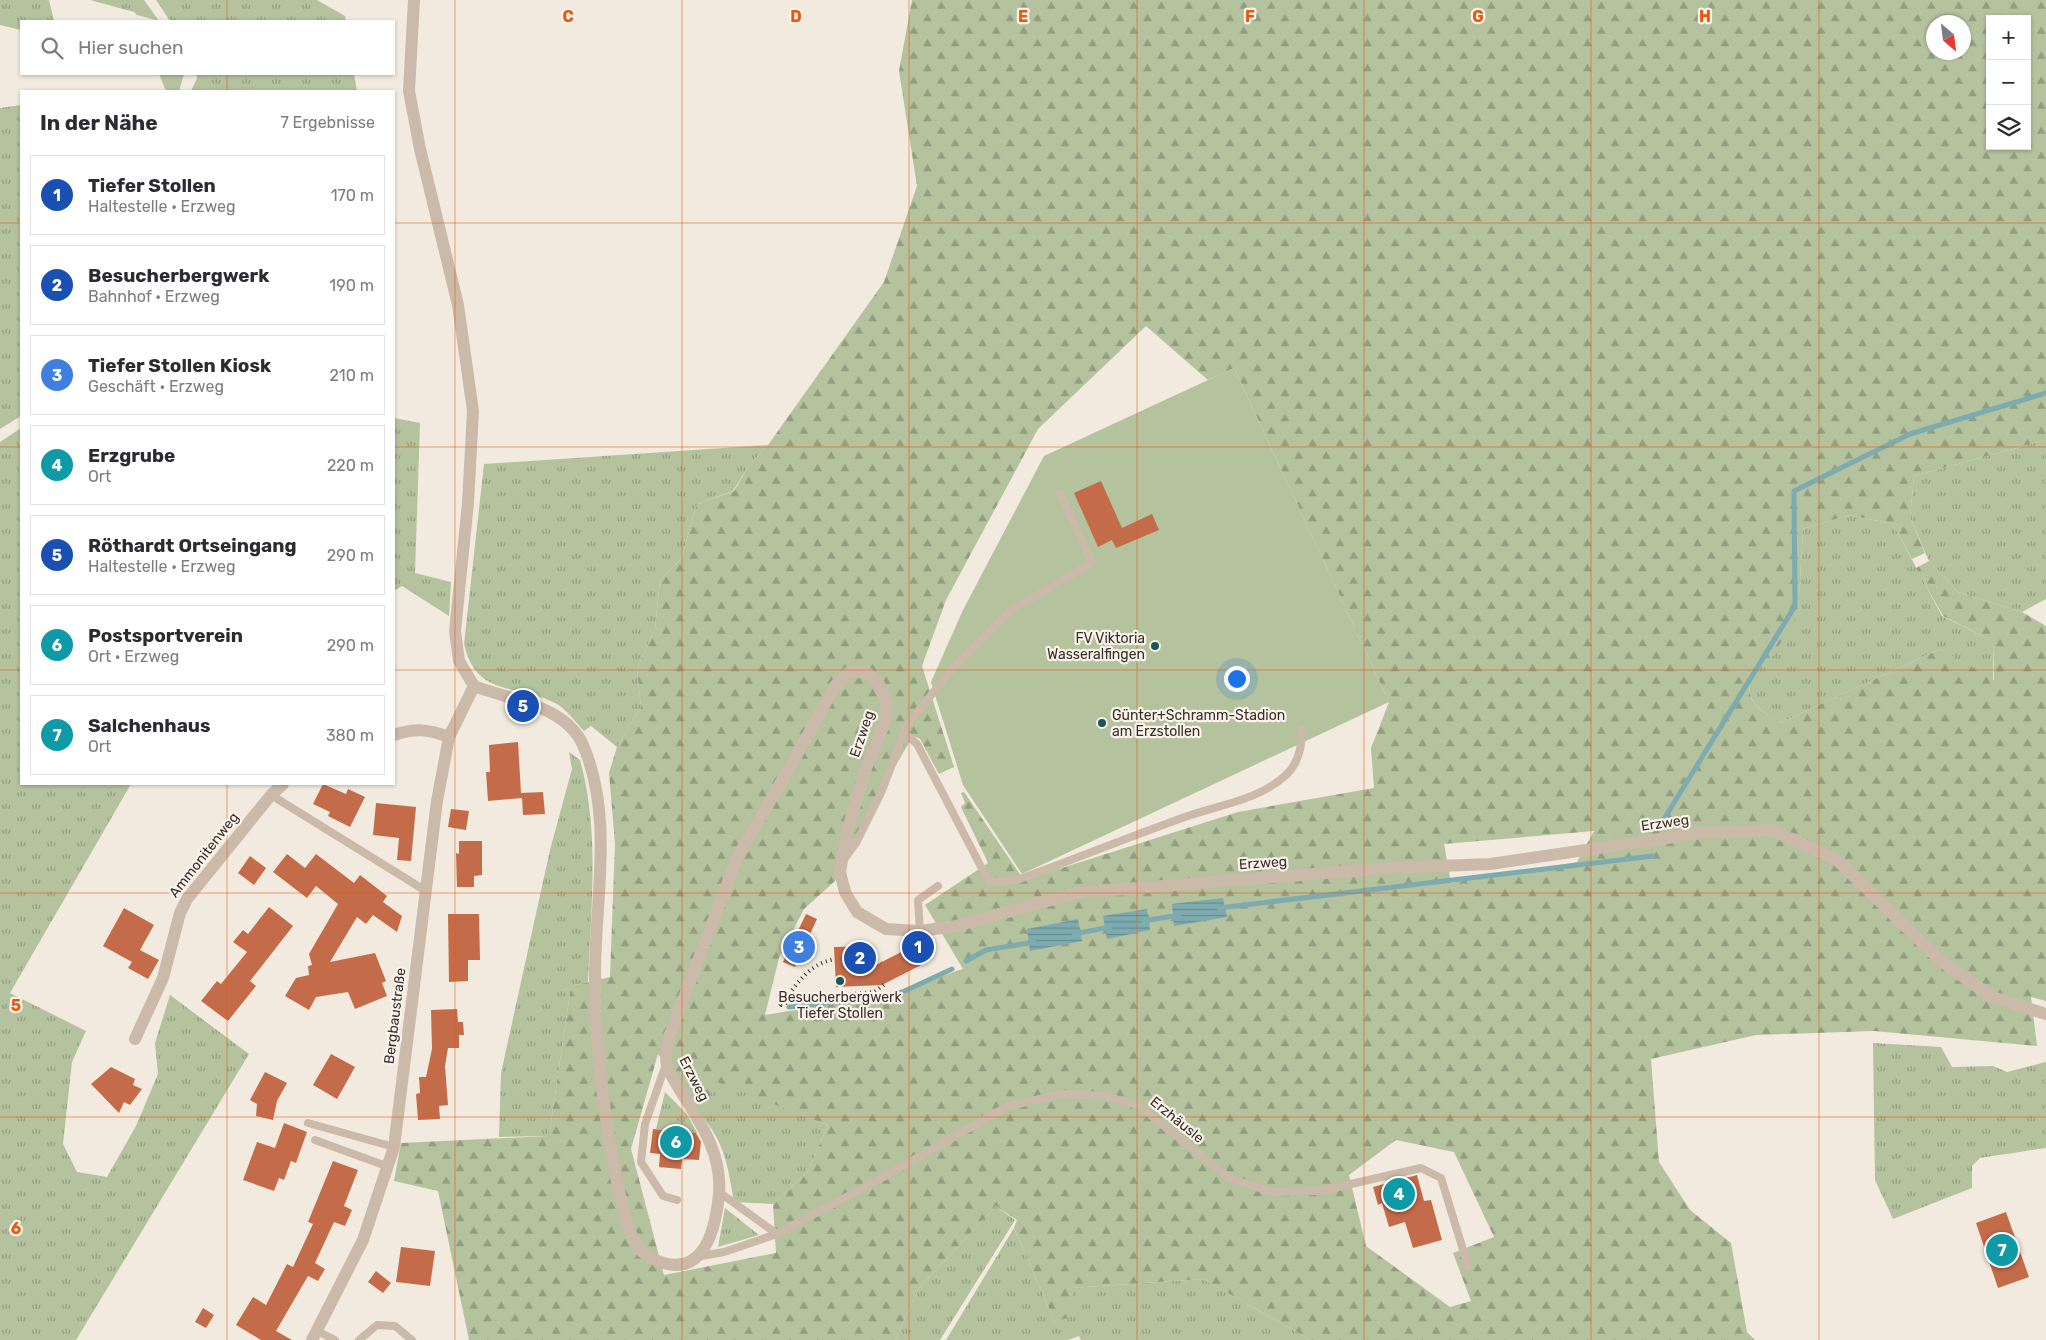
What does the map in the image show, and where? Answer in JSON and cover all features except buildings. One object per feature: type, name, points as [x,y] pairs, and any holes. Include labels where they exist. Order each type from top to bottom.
[{"type":"street","points":[[414,0],[409,91],[420,149],[458,305],[473,411],[468,503],[455,630],[459,661],[474,686],[520,699],[559,716],[582,742],[593,772],[602,849],[595,974],[597,1039],[604,1113],[627,1224],[646,1256],[664,1265],[682,1264],[701,1256]]},
{"type":"street","name":"Erzweg","points":[[701,1256],[713,1233],[719,1192],[716,1157],[706,1131],[666,1064],[669,1037],[738,856],[835,686],[848,673],[865,671],[878,682],[887,703],[886,722],[863,777],[848,828],[840,872],[844,892],[856,912],[886,929],[920,931],[956,926],[1076,893],[1388,868],[1490,864],[1701,833],[1772,830],[1837,860],[1941,961],[1992,997],[2046,1014]]},
{"type":"street","name":"Bergbaustraße","points":[[314,1336],[363,1240],[389,1167],[394,1147],[437,801],[449,737],[474,686]]},
{"type":"street","points":[[395,735],[411,730],[428,729],[449,737]]},
{"type":"street","name":"Ammonitenweg","points":[[135,1039],[163,978],[180,913],[187,900],[271,794],[282,785]]},
{"type":"lane","points":[[842,863],[856,843],[881,793],[907,725],[953,668],[1010,611],[1092,563],[1060,493]]},
{"type":"lane","points":[[904,733],[918,744],[989,882],[1017,880],[1183,818],[1236,802],[1267,789],[1287,774],[1298,761],[1302,730]]},
{"type":"lane","points":[[271,794],[426,891]]},
{"type":"lane","points":[[920,931],[918,900],[938,886]]},
{"type":"lane","points":[[666,1064],[645,1124],[641,1162],[663,1196],[677,1200]]},
{"type":"lane","name":"Erzhäusle","points":[[701,1256],[724,1252],[777,1234],[880,1179],[1006,1107],[1060,1094],[1106,1096],[1139,1106],[1228,1178],[1271,1192],[1320,1191],[1421,1168],[1441,1178],[1468,1266]]},
{"type":"lane","points":[[308,1123],[394,1147]]},
{"type":"lane","points":[[314,1140],[389,1167]]},
{"type":"lane","points":[[719,1192],[777,1234]]},
{"type":"lane","points":[[359,1340],[377,1325],[395,1326],[412,1340]]},
{"type":"lane","points":[[314,1336],[335,1340]]},
{"type":"green space","points":[[0,0],[49,0],[54,20],[20,20],[20,30],[0,25]]},
{"type":"green space","points":[[90,0],[144,0],[158,20],[137,15],[134,12]]},
{"type":"green space","points":[[156,0],[317,0],[345,16],[346,20],[169,20]]},
{"type":"green space","points":[[912,0],[2046,0],[2046,440],[1914,476],[1910,517],[1925,553],[1912,559],[1893,524],[1849,515],[1803,529],[1798,614],[1772,657],[1750,662],[1749,685],[1755,705],[1780,723],[1940,649],[1994,680],[1993,641],[1943,616],[1916,568],[1929,561],[1958,592],[2022,612],[2046,626],[2046,1001],[2031,997],[2037,1046],[1874,1031],[1756,1035],[1651,1059],[1659,1162],[1690,1210],[1731,1243],[1747,1332],[1755,1340],[1311,1340],[1203,1279],[1071,1288],[1076,1315],[1055,1322],[1014,1228],[1017,1220],[996,1206],[919,1288],[895,1340],[469,1340],[438,1191],[394,1181],[401,1143],[549,1136],[571,986],[610,977],[615,844],[609,773],[617,747],[641,707],[637,669],[655,629],[660,580],[681,559],[697,504],[734,491],[748,467],[768,445],[884,282],[917,186],[899,71]],"holes":[[[1146,326],[1208,380],[1234,368],[1389,702],[1371,748],[1374,788],[1238,812],[1024,880],[964,792],[961,793],[965,803],[961,807],[988,863],[925,905],[963,969],[885,995],[765,1015],[779,958],[804,909],[835,881],[862,823],[913,736],[920,739],[939,774],[954,767],[922,666],[946,600],[1038,429]],[[1594,831],[1577,862],[1451,883],[1444,844]],[[658,1054],[700,1114],[717,1082],[828,1125],[808,1171],[773,1204],[776,1253],[664,1275],[631,1149]],[[1396,1140],[1454,1152],[1494,1237],[1453,1253],[1471,1301],[1450,1307],[1366,1246],[1349,1175]]]},
{"type":"green space","points":[[159,75],[184,75],[179,90],[166,90]]},
{"type":"green space","points":[[196,75],[354,75],[357,90],[191,90],[197,78]]},
{"type":"green space","points":[[20,105],[20,417],[0,429],[0,108]]},
{"type":"green space","name":"FV Viktoria Wasseralfingen","points":[[1234,368],[1389,702],[1022,874],[963,785],[931,682],[963,610],[1044,456]]},
{"type":"green space","points":[[395,418],[420,423],[415,573],[451,582],[449,616],[402,586],[395,590]]},
{"type":"green space","points":[[20,429],[20,785],[130,785],[10,993],[86,1031],[72,1062],[63,1144],[77,1172],[107,1177],[136,1126],[158,1074],[155,1043],[170,995],[249,1054],[76,1340],[0,1340],[0,442]]},
{"type":"green space","points":[[2046,440],[2046,599],[2022,612],[1958,592],[1929,561],[1910,517],[1914,476]]},
{"type":"green space","points":[[768,445],[748,467],[733,491],[697,504],[681,559],[660,580],[655,629],[637,669],[641,707],[617,747],[591,726],[584,731],[557,704],[542,697],[500,686],[488,681],[478,673],[470,661],[464,644],[484,464]]},
{"type":"green space","points":[[1849,515],[1893,524],[1942,616],[1993,641],[1993,680],[1940,649],[1780,723],[1761,710],[1752,699],[1749,684],[1750,661],[1798,614],[1803,529]]},
{"type":"green space","points":[[569,752],[580,760],[590,815],[593,870],[588,982],[571,986],[549,1136],[499,1137],[501,1073],[550,850],[572,769]]},
{"type":"green space","points":[[1873,1043],[1941,1047],[1952,1067],[1993,1066],[2007,1072],[2046,1062],[2046,1148],[1980,1158],[1972,1166],[1972,1188],[1893,1219],[1875,1180]]},
{"type":"green space","points":[[717,1081],[828,1125],[808,1171],[773,1204],[734,1202],[724,1155],[715,1135],[700,1114]]},
{"type":"green space","points":[[665,1092],[687,1114],[697,1133],[656,1129]]},
{"type":"green space","points":[[996,1206],[1015,1220],[940,1340],[895,1340],[919,1288]]},
{"type":"green space","points":[[725,1208],[759,1235],[718,1247]]},
{"type":"green space","points":[[1014,1228],[1055,1322],[1070,1288],[1203,1279],[1311,1340],[1081,1340],[1079,1336],[1068,1340],[946,1340]]},
{"type":"water","points":[[1223,898],[1227,917],[1174,926],[1172,904]]},
{"type":"water","points":[[1147,909],[1150,930],[1107,939],[1103,916]]},
{"type":"water","points":[[1078,919],[1082,941],[1030,951],[1027,929]]},
{"type":"waterway","points":[[1664,819],[1795,606],[1794,491],[1910,434],[2046,393]]},
{"type":"waterway","points":[[1219,908],[1653,856]]},
{"type":"waterway","points":[[1143,921],[1179,915]]},
{"type":"waterway","points":[[1074,934],[1110,927]]},
{"type":"waterway","points":[[966,961],[986,950],[1034,942]]},
{"type":"waterway","points":[[789,1007],[894,996],[952,969]]},
{"type":"railway","points":[[872,958],[881,963]]},
{"type":"railway","points":[[780,1006],[810,971],[825,962],[835,959]]},
{"type":"railway","points":[[781,1004],[811,998],[874,992],[885,984]]},
{"type":"place","name":"FV Viktoria Wasseralfingen","points":[[1155,646]]},
{"type":"place","name":"Röthardt Ortseingang","points":[[523,706]]},
{"type":"place","name":"Günter+Schramm-Stadion am Erzstollen","points":[[1102,723]]},
{"type":"place","name":"Tiefer Stollen Kiosk","points":[[799,947]]},
{"type":"place","name":"Tiefer Stollen","points":[[918,947]]},
{"type":"place","name":"Besucherbergwerk","points":[[860,958]]},
{"type":"place","name":"Besucherbergwerk Tiefer Stollen","points":[[840,981]]},
{"type":"place","name":"Postsportverein","points":[[676,1142]]},
{"type":"place","name":"Erzgrube","points":[[1399,1194]]},
{"type":"place","name":"Salchenhaus","points":[[2002,1250]]}]
